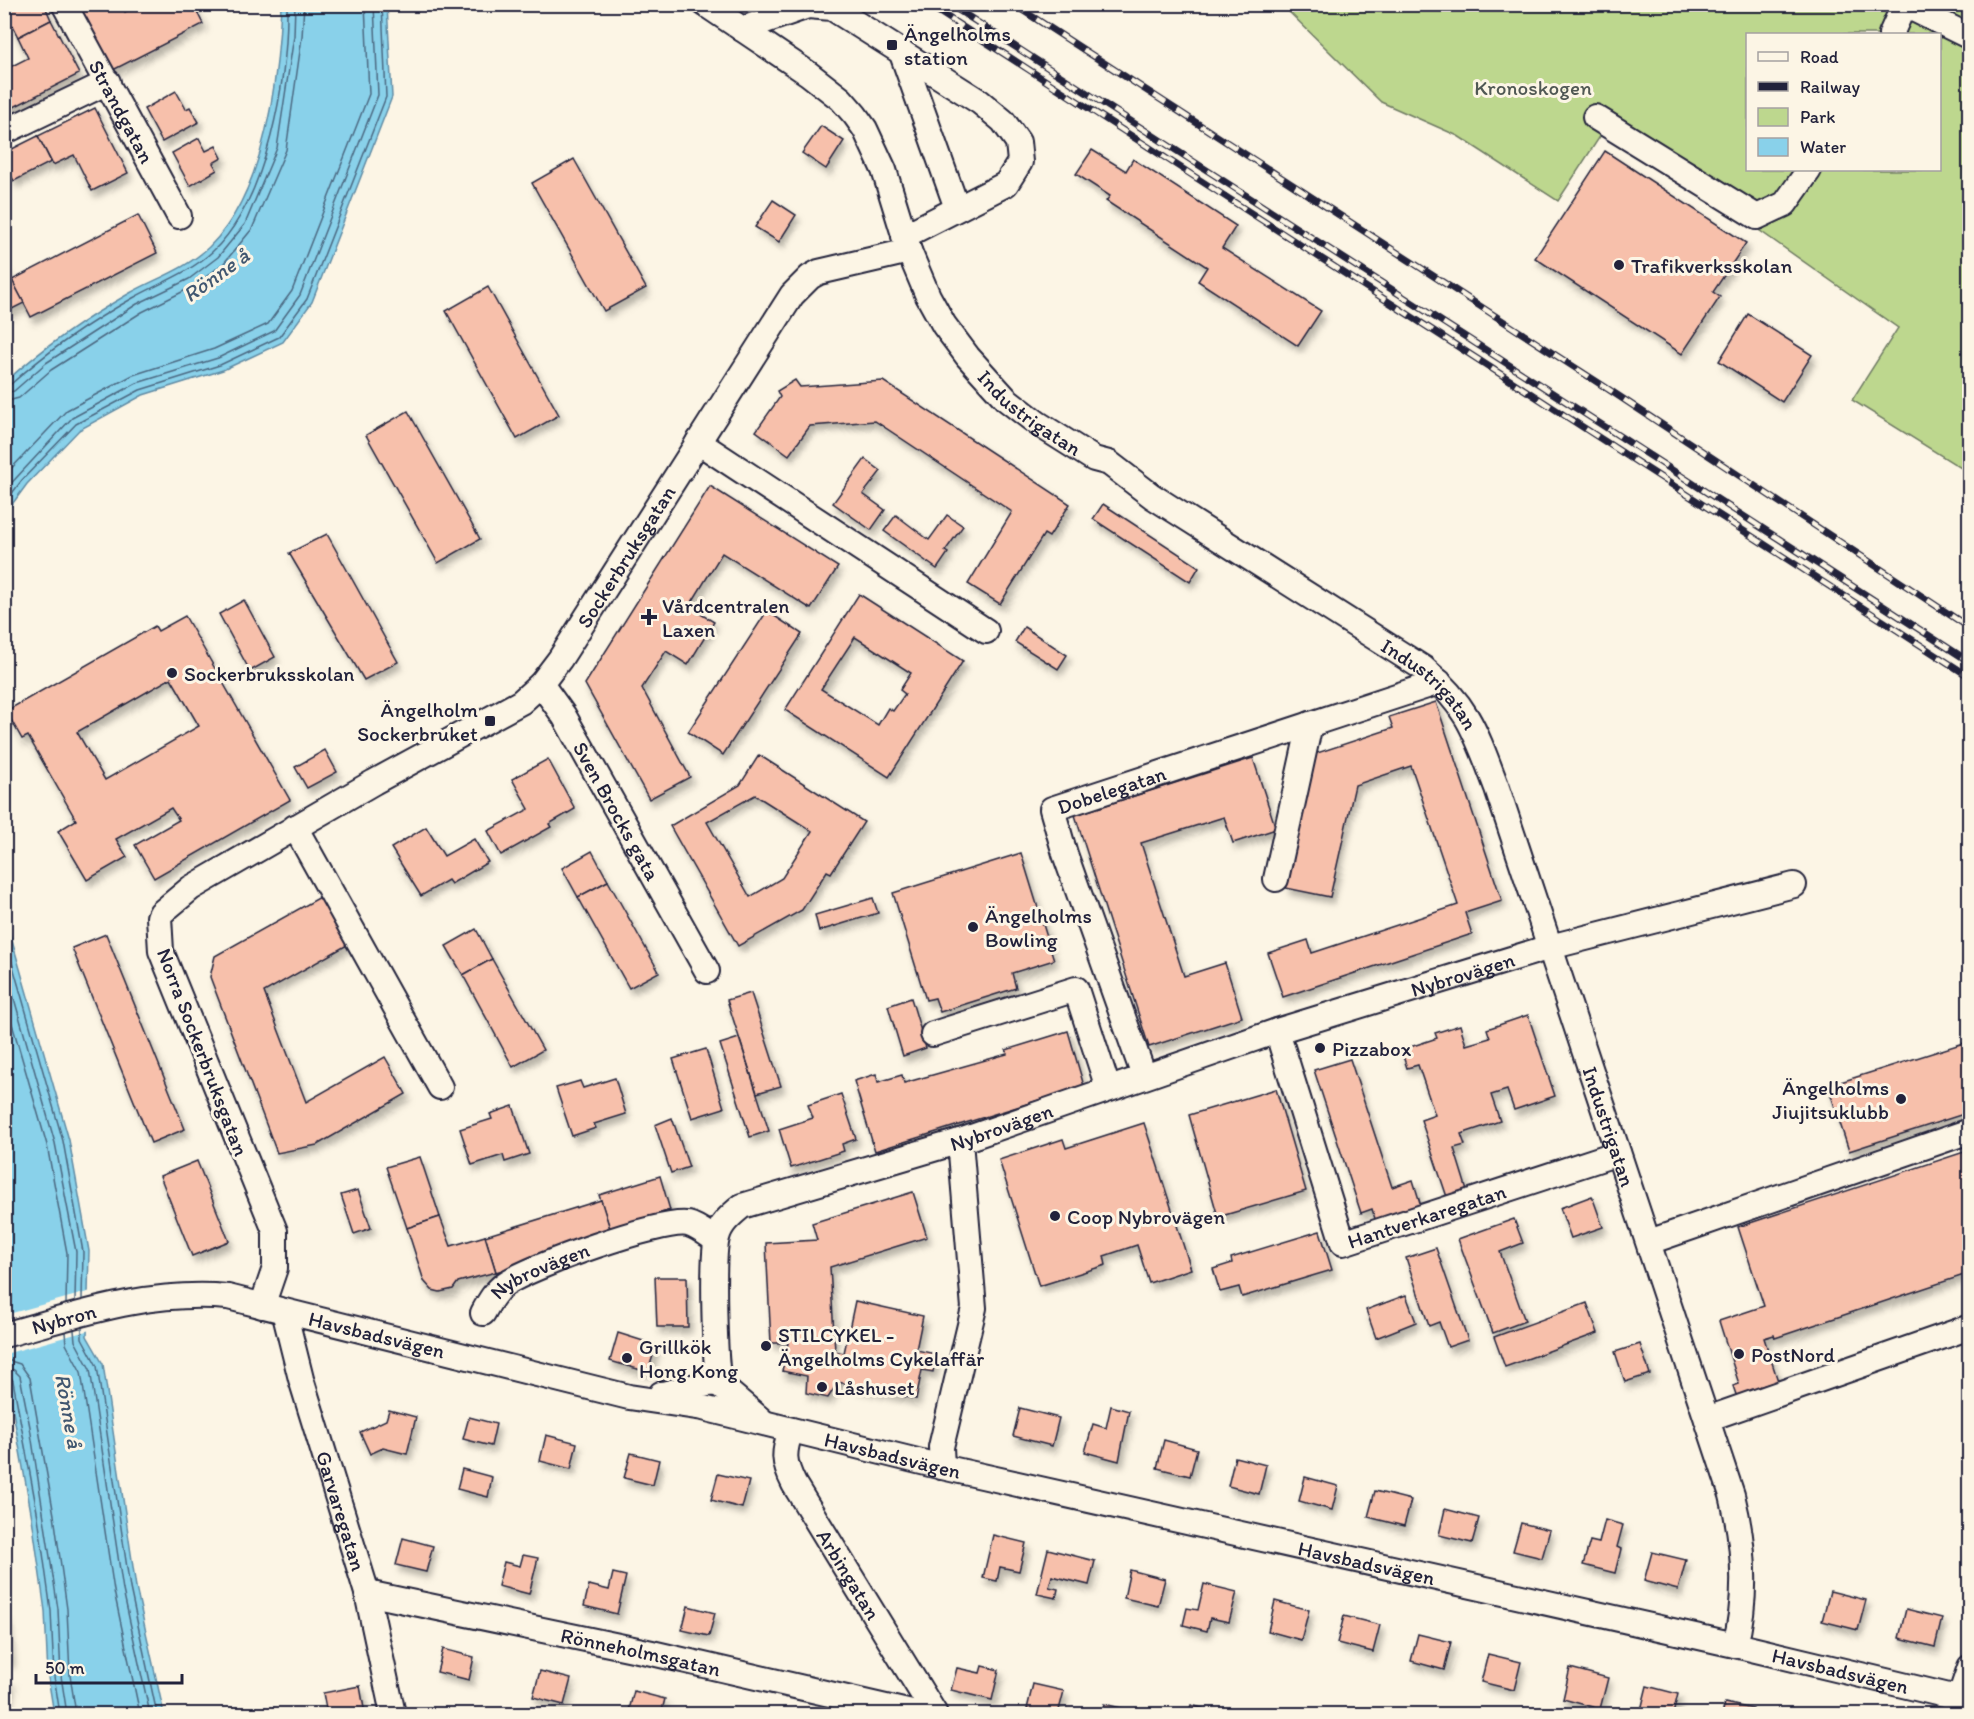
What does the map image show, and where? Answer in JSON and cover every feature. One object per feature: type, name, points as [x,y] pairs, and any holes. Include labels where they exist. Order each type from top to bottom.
[{"type":"street","name":"Strandgatan","points":[[64,4],[179,216]]},
{"type":"street","name":"Industrigatan","points":[[705,4],[809,74],[841,99],[855,115],[865,129],[884,170],[907,244],[928,296],[944,325],[986,378],[1022,412],[1094,459],[1109,463],[1152,496],[1385,643],[1439,682],[1461,705],[1482,747],[1732,1495],[1742,1540],[1740,1615],[1735,1645]]},
{"type":"street","name":"Sockerbruksgatan","points":[[294,827],[490,721],[521,702],[541,684],[561,659],[802,285],[819,272],[907,244],[957,208],[987,196],[1006,184],[1020,162],[1018,142],[1003,121],[980,102],[838,11],[824,5],[808,6],[742,29]]},
{"type":"street","points":[[1891,33],[1903,5],[1970,37]]},
{"type":"street","points":[[901,51],[957,208]]},
{"type":"street","points":[[4,132],[108,82]]},
{"type":"street","points":[[1595,117],[1756,216],[1785,204],[1808,171]]},
{"type":"street","points":[[699,442],[986,632]]},
{"type":"street","name":"Dobelegatan","points":[[1143,1076],[1065,855],[1052,809],[1439,682]]},
{"type":"street","name":"Sven Brocks gata","points":[[541,684],[564,716],[707,971]]},
{"type":"street","points":[[1276,879],[1310,724]]},
{"type":"street","points":[[294,827],[440,1087]]},
{"type":"street","name":"Norra Sockerbruksgatan","points":[[273,1309],[275,1231],[161,951],[159,917],[168,905],[191,888],[294,827]]},
{"type":"street","name":"Nybrovägen","points":[[483,1313],[490,1300],[507,1283],[559,1261],[641,1232],[689,1224],[716,1240],[726,1220],[742,1206],[960,1141],[1277,1031],[1550,947],[1794,885]]},
{"type":"street","points":[[933,1034],[1076,989],[1108,1088]]},
{"type":"street","name":"Hantverkaregatan","points":[[1277,1031],[1343,1243],[1618,1153]]},
{"type":"street","points":[[1649,1242],[1970,1131]]},
{"type":"street","points":[[942,1467],[941,1447],[974,1308],[960,1141]]},
{"type":"street","points":[[712,1394],[716,1342],[716,1240]]},
{"type":"street","name":"Havsbadsvägen","points":[[122,1303],[192,1294],[228,1297],[629,1397],[712,1394],[765,1423],[791,1430],[942,1467],[1735,1645],[1961,1704]]},
{"type":"street","name":"Nybron","points":[[4,1335],[122,1303]]},
{"type":"street","name":"Garvaregatan","points":[[273,1309],[301,1379],[366,1593],[393,1714]]},
{"type":"street","points":[[1707,1419],[1970,1327]]},
{"type":"street","name":"Arbingatan","points":[[791,1430],[784,1450],[786,1469],[935,1714]]},
{"type":"street","name":"Rönneholmsgatan","points":[[366,1593],[652,1653],[916,1714]]},
{"type":"street","points":[[1961,1704],[1970,1667]]},
{"type":"green space","name":"Kronoskogen","points":[[1282,5],[1969,5],[1969,473],[1852,400],[1898,328],[1608,124],[1558,201],[1458,136],[1381,102]]},
{"type":"water","name":"Rönne å","points":[[281,5],[387,5],[392,97],[312,302],[283,342],[223,370],[143,395],[79,430],[27,484],[5,514],[5,382],[50,345],[97,313],[200,255],[228,224],[244,196],[265,134],[272,100]]},
{"type":"water","name":"Rönne å","points":[[4,913],[69,1140],[89,1251],[87,1336],[103,1364],[136,1587],[164,1714],[54,1714],[48,1677],[45,1611],[32,1518],[5,1367]]},
{"type":"pier","points":[[91,1291],[90,1330],[5,1354],[5,1315]]},
{"type":"building","points":[[4,4],[44,4],[51,20],[18,37],[4,10]]},
{"type":"building","points":[[78,4],[121,4],[125,12],[139,4],[193,4],[203,24],[111,71]]},
{"type":"building","points":[[51,20],[79,74],[4,112],[4,70],[28,58],[18,37]]},
{"type":"building","points":[[176,91],[186,109],[190,107],[199,122],[162,142],[144,109]]},
{"type":"building","points":[[95,108],[128,173],[92,191],[74,155],[53,165],[38,136]]},
{"type":"building","points":[[821,126],[844,141],[826,169],[802,153]]},
{"type":"building","points":[[38,136],[51,162],[14,181],[4,162],[4,153]]},
{"type":"building","points":[[199,138],[206,151],[216,146],[222,158],[213,163],[217,170],[190,186],[172,153]]},
{"type":"building","points":[[1092,150],[1126,171],[1133,159],[1236,226],[1222,248],[1321,311],[1298,346],[1198,281],[1207,267],[1106,201],[1110,196],[1076,174]]},
{"type":"building","points":[[1605,151],[1746,243],[1713,292],[1720,297],[1682,354],[1535,258]]},
{"type":"building","points":[[574,159],[646,288],[604,311],[532,183]]},
{"type":"building","points":[[773,200],[796,215],[779,242],[755,227]]},
{"type":"building","points":[[138,215],[157,253],[31,317],[12,280]]},
{"type":"building","points":[[4,265],[24,303],[4,313]]},
{"type":"building","points":[[488,287],[559,415],[517,439],[446,311]]},
{"type":"building","points":[[1748,314],[1812,355],[1782,402],[1719,361]]},
{"type":"building","points":[[795,380],[800,387],[883,381],[1070,504],[1049,537],[1044,534],[1000,604],[968,584],[1012,512],[875,421],[810,426],[789,455],[756,431],[780,397],[777,391]]},
{"type":"building","points":[[408,411],[480,539],[438,563],[366,435]]},
{"type":"building","points":[[865,459],[881,471],[863,494],[885,510],[871,530],[833,503]]},
{"type":"building","points":[[710,486],[838,567],[811,609],[722,553],[689,607],[714,622],[688,665],[666,651],[642,688],[690,777],[649,799],[585,684]]},
{"type":"building","points":[[1103,504],[1199,567],[1190,582],[1093,519]]},
{"type":"building","points":[[896,515],[929,540],[947,515],[963,526],[945,551],[948,553],[937,569],[884,531]]},
{"type":"building","points":[[327,534],[398,662],[364,680],[289,553]]},
{"type":"building","points":[[859,594],[963,661],[889,777],[785,710]],"holes":[[[855,637],[911,673],[900,690],[905,694],[893,711],[888,708],[878,725],[821,689]]]},
{"type":"building","points":[[244,600],[275,657],[250,671],[219,614]]},
{"type":"building","points":[[767,611],[802,634],[723,755],[688,732]]},
{"type":"building","points":[[185,616],[290,800],[154,878],[135,845],[179,820],[171,808],[116,839],[127,857],[87,880],[58,831],[76,820],[28,736],[22,739],[6,711],[155,626],[158,631]],"holes":[[[171,678],[199,726],[105,780],[77,732]]]},
{"type":"building","points":[[1024,627],[1067,655],[1058,669],[1015,642]]},
{"type":"building","points":[[1436,702],[1502,901],[1465,913],[1472,934],[1283,997],[1268,953],[1308,940],[1312,953],[1458,905],[1411,766],[1355,785],[1330,897],[1286,888],[1314,754],[1393,728],[1389,717]]},
{"type":"building","points":[[325,750],[337,772],[307,788],[295,767]]},
{"type":"building","points":[[759,755],[864,822],[831,873],[827,871],[802,910],[738,946],[670,826],[740,785]],"holes":[[[755,795],[812,831],[782,878],[750,897],[707,822]]]},
{"type":"building","points":[[1253,758],[1276,829],[1233,843],[1224,817],[1141,843],[1184,976],[1225,963],[1242,1017],[1149,1047],[1075,815]]},
{"type":"building","points":[[548,759],[575,809],[549,824],[551,827],[501,855],[488,831],[529,809],[512,779]]},
{"type":"building","points":[[426,827],[444,856],[474,839],[488,862],[451,884],[448,880],[421,896],[391,848]]},
{"type":"building","points":[[592,851],[608,881],[578,897],[562,868]]},
{"type":"building","name":"Ängelholms Bowling","points":[[1021,853],[1054,960],[1012,973],[1016,988],[940,1012],[935,998],[926,1000],[893,893]]},
{"type":"building","points":[[608,881],[659,972],[629,988],[578,897]]},
{"type":"building","points":[[322,896],[349,944],[264,992],[306,1102],[385,1057],[406,1094],[317,1145],[277,1153],[210,977],[215,956]]},
{"type":"building","points":[[873,898],[878,913],[819,931],[815,915]]},
{"type":"building","points":[[476,929],[492,959],[463,975],[446,946]]},
{"type":"building","points":[[106,934],[185,1129],[151,1143],[72,948]]},
{"type":"building","points":[[492,959],[543,1050],[513,1067],[463,975]]},
{"type":"building","points":[[751,993],[781,1086],[757,1093],[727,1000]]},
{"type":"building","points":[[911,998],[926,1048],[903,1056],[888,1006]]},
{"type":"building","points":[[1528,1015],[1555,1096],[1514,1110],[1507,1090],[1491,1095],[1500,1121],[1461,1134],[1465,1145],[1454,1148],[1467,1190],[1447,1197],[1421,1120],[1435,1115],[1418,1065],[1407,1068],[1401,1050],[1437,1038],[1435,1033],[1460,1025],[1466,1045],[1490,1038],[1487,1029]]},
{"type":"building","points":[[1068,1031],[1084,1086],[875,1151],[854,1081],[876,1074],[878,1082],[902,1075],[904,1083],[1007,1054],[1006,1050]]},
{"type":"building","points":[[739,1038],[769,1131],[750,1137],[720,1044]]},
{"type":"building","name":"Ängelholms Jiujitsuklubb","points":[[1970,1041],[1970,1112],[1849,1151],[1828,1086]]},
{"type":"building","points":[[706,1049],[724,1108],[692,1118],[673,1059]]},
{"type":"building","points":[[1350,1059],[1392,1187],[1413,1180],[1421,1206],[1376,1222],[1372,1209],[1361,1213],[1314,1070]]},
{"type":"building","points":[[615,1078],[626,1114],[594,1124],[596,1128],[572,1136],[556,1088],[580,1081],[583,1088]]},
{"type":"building","points":[[1276,1089],[1306,1191],[1218,1217],[1189,1115]]},
{"type":"building","points":[[841,1094],[856,1139],[842,1144],[844,1151],[791,1168],[779,1129],[813,1118],[808,1105]]},
{"type":"building","points":[[513,1106],[529,1154],[505,1162],[503,1155],[472,1165],[460,1129],[492,1119],[490,1114]]},
{"type":"building","points":[[672,1118],[689,1167],[671,1173],[655,1125]]},
{"type":"building","points":[[1144,1123],[1191,1269],[1149,1283],[1137,1245],[1104,1256],[1106,1265],[1039,1286],[999,1160],[1063,1139],[1066,1148]]},
{"type":"building","points":[[1970,1150],[1970,1273],[1775,1338],[1774,1335],[1764,1338],[1778,1381],[1759,1387],[1762,1395],[1739,1403],[1733,1386],[1739,1384],[1719,1321],[1764,1306],[1738,1227]]},
{"type":"building","points":[[420,1157],[440,1217],[407,1228],[386,1167]]},
{"type":"building","points":[[197,1161],[229,1241],[192,1256],[160,1176]]},
{"type":"building","points":[[660,1176],[670,1210],[610,1229],[599,1195]]},
{"type":"building","points":[[358,1190],[371,1228],[354,1234],[341,1195]]},
{"type":"building","points":[[913,1192],[927,1237],[830,1267],[835,1351],[844,1353],[855,1301],[923,1316],[916,1350],[936,1354],[933,1372],[922,1370],[916,1399],[838,1382],[828,1398],[806,1393],[807,1376],[782,1371],[788,1343],[771,1343],[766,1243],[817,1240],[812,1223]]},
{"type":"building","points":[[1592,1196],[1603,1227],[1571,1238],[1560,1208]]},
{"type":"building","points":[[601,1200],[612,1235],[496,1272],[485,1236]]},
{"type":"building","points":[[440,1217],[451,1246],[485,1236],[496,1272],[458,1282],[453,1289],[440,1292],[432,1290],[424,1281],[407,1228]]},
{"type":"building","points":[[1514,1219],[1523,1243],[1500,1252],[1525,1321],[1493,1333],[1458,1239]]},
{"type":"building","points":[[1320,1231],[1332,1270],[1242,1297],[1239,1287],[1220,1292],[1213,1269],[1232,1263],[1231,1258]]},
{"type":"building","points":[[1436,1248],[1468,1340],[1448,1347],[1439,1322],[1429,1326],[1406,1258]]},
{"type":"building","points":[[655,1277],[687,1277],[688,1327],[657,1327]]},
{"type":"building","points":[[1406,1295],[1416,1322],[1376,1338],[1366,1310]]},
{"type":"building","points":[[1587,1303],[1598,1333],[1505,1367],[1494,1337]]},
{"type":"building","points":[[618,1333],[656,1345],[648,1372],[610,1361]]},
{"type":"building","points":[[1640,1344],[1650,1374],[1625,1382],[1615,1352]]},
{"type":"building","points":[[1111,1406],[1129,1411],[1119,1461],[1085,1452],[1093,1424],[1106,1428]]},
{"type":"building","points":[[1020,1408],[1059,1418],[1052,1446],[1013,1436]]},
{"type":"building","points":[[389,1410],[416,1417],[407,1454],[383,1448],[370,1454],[360,1432],[386,1420]]},
{"type":"building","points":[[469,1417],[496,1424],[491,1446],[463,1439]]},
{"type":"building","points":[[546,1435],[577,1443],[571,1469],[540,1461]]},
{"type":"building","points":[[1164,1440],[1197,1449],[1190,1476],[1157,1468]]},
{"type":"building","points":[[631,1453],[659,1460],[653,1485],[624,1478]]},
{"type":"building","points":[[1235,1457],[1266,1465],[1259,1494],[1228,1486]]},
{"type":"building","points":[[462,1469],[492,1477],[488,1497],[457,1489]]},
{"type":"building","points":[[718,1474],[749,1481],[742,1508],[711,1500]]},
{"type":"building","points":[[1305,1477],[1338,1486],[1332,1510],[1299,1501]]},
{"type":"building","points":[[1375,1491],[1411,1500],[1404,1526],[1368,1517]]},
{"type":"building","points":[[1445,1509],[1479,1518],[1472,1543],[1439,1535]]},
{"type":"building","points":[[1605,1520],[1623,1525],[1617,1547],[1621,1549],[1615,1573],[1583,1565],[1590,1541],[1599,1543]]},
{"type":"building","points":[[1521,1523],[1550,1530],[1542,1558],[1513,1551]]},
{"type":"building","points":[[993,1535],[1026,1543],[1019,1571],[1000,1567],[997,1581],[983,1578]]},
{"type":"building","points":[[403,1538],[433,1546],[426,1572],[396,1565]]},
{"type":"building","points":[[1048,1549],[1095,1561],[1089,1585],[1052,1576],[1049,1587],[1058,1589],[1056,1598],[1037,1594]]},
{"type":"building","points":[[1652,1552],[1686,1560],[1678,1590],[1644,1581]]},
{"type":"building","points":[[523,1555],[538,1558],[529,1594],[498,1586],[504,1562],[520,1566]]},
{"type":"building","points":[[1130,1570],[1165,1579],[1158,1606],[1124,1598]]},
{"type":"building","points":[[613,1573],[626,1576],[617,1614],[584,1606],[589,1585],[609,1590]]},
{"type":"building","points":[[1204,1584],[1237,1592],[1229,1622],[1210,1618],[1207,1631],[1183,1625],[1187,1608],[1198,1610]]},
{"type":"building","points":[[1830,1591],[1866,1600],[1858,1630],[1822,1621]]},
{"type":"building","points":[[1275,1601],[1309,1610],[1301,1640],[1268,1631]]},
{"type":"building","points":[[688,1606],[715,1613],[709,1636],[682,1630]]},
{"type":"building","points":[[1906,1609],[1942,1618],[1935,1647],[1899,1638]]},
{"type":"building","points":[[1344,1616],[1380,1625],[1373,1652],[1337,1643]]},
{"type":"building","points":[[7,1617],[11,1661],[4,1661],[4,1618]]},
{"type":"building","points":[[1418,1634],[1451,1642],[1444,1670],[1411,1661]]},
{"type":"building","points":[[443,1649],[474,1657],[469,1680],[437,1672]]},
{"type":"building","points":[[1488,1654],[1521,1662],[1514,1690],[1481,1682]]},
{"type":"building","points":[[982,1666],[999,1670],[992,1700],[951,1690],[957,1668],[980,1673]]},
{"type":"building","points":[[1570,1668],[1608,1678],[1600,1709],[1563,1699]]},
{"type":"building","points":[[540,1671],[571,1679],[564,1705],[533,1697]]},
{"type":"building","points":[[4,1680],[11,1681],[6,1710],[4,1709]]},
{"type":"building","points":[[1033,1684],[1064,1691],[1058,1714],[1027,1709]]},
{"type":"building","points":[[360,1686],[365,1714],[327,1714],[323,1693]]},
{"type":"building","points":[[1647,1686],[1678,1694],[1673,1714],[1640,1714]]},
{"type":"building","points":[[634,1691],[665,1699],[661,1714],[628,1714]]},
{"type":"building","points":[[1725,1703],[1753,1709],[1752,1714],[1722,1714]]},
{"type":"building","points":[[1104,1704],[1134,1711],[1133,1714],[1101,1714]]},
{"type":"building","points":[[1191,1705],[1209,1710],[1208,1714],[1188,1714]]},
{"type":"railway","points":[[927,4],[1970,677]]},
{"type":"railway","points":[[949,4],[1970,662]]},
{"type":"railway","points":[[1013,4],[1605,387],[1970,628]]},
{"type":"place","name":"Ängelholms station","points":[[892,45]]},
{"type":"place","name":"Trafikverksskolan","points":[[1619,265]]},
{"type":"place","name":"Vårdcentralen Laxen","points":[[649,617]]},
{"type":"place","name":"Sockerbruksskolan","points":[[172,673]]},
{"type":"place","name":"Ängelholm Sockerbruket","points":[[490,721]]},
{"type":"place","name":"Ängelholms Bowling","points":[[973,927]]},
{"type":"place","name":"Pizzabox","points":[[1320,1048]]},
{"type":"place","name":"Ängelholms Jiujitsuklubb","points":[[1901,1099]]},
{"type":"place","name":"Coop Nybrovägen","points":[[1055,1216]]},
{"type":"place","name":"STILCYKEL - Ängelholms Cykelaffär","points":[[766,1346]]},
{"type":"place","name":"PostNord","points":[[1739,1354]]},
{"type":"place","name":"Grillkök Hong Kong","points":[[627,1358]]},
{"type":"place","name":"Låshuset","points":[[822,1387]]}]
